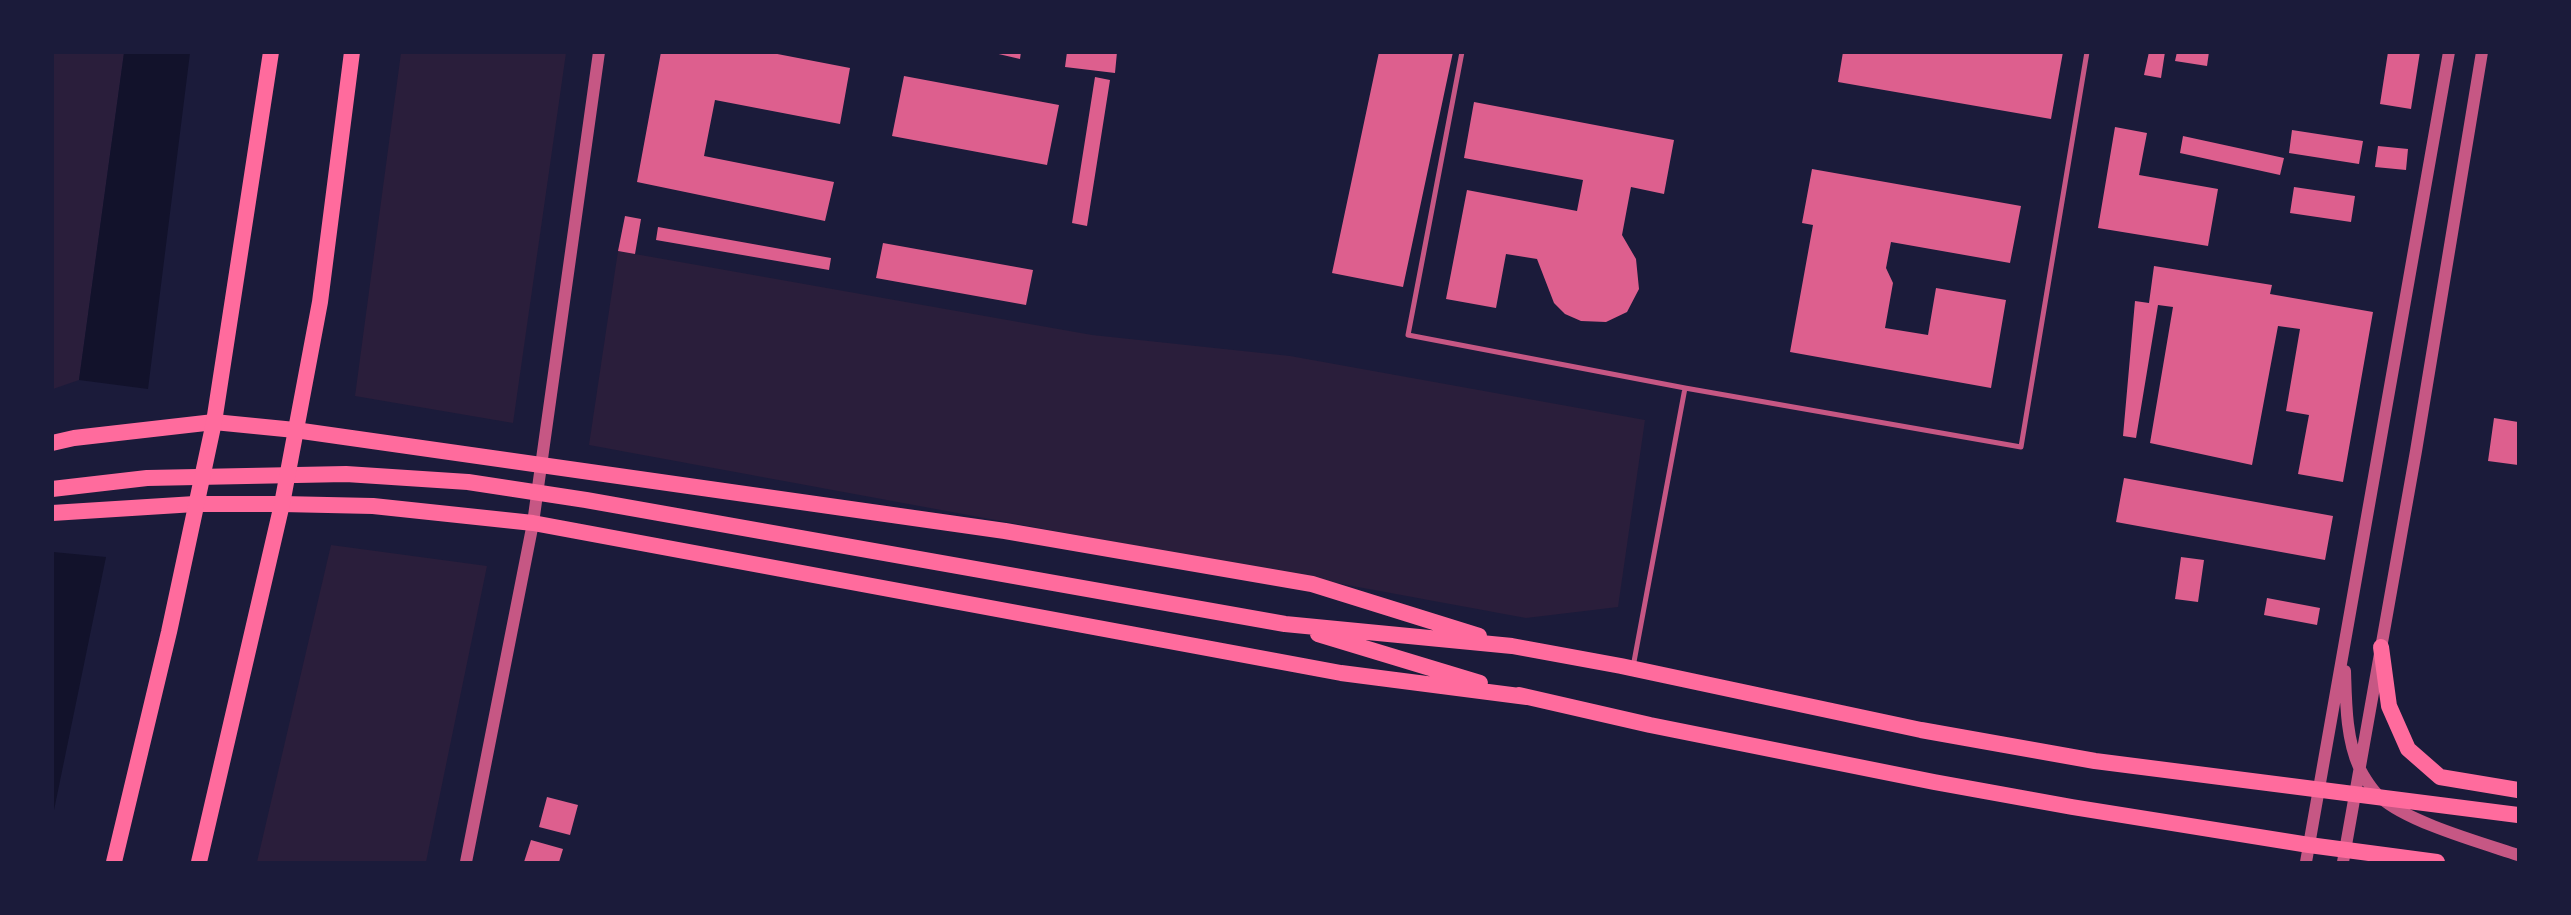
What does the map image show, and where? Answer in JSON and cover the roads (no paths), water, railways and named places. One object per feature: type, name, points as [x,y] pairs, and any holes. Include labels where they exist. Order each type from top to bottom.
[{"type":"main road","points":[[114,863],[169,632],[214,422],[271,52]]},
{"type":"main road","points":[[199,863],[282,504],[320,302],[352,52]]},
{"type":"main road","points":[[52,443],[74,438],[214,422],[295,430],[1005,531],[1312,584],[1512,646]]},
{"type":"main road","points":[[52,489],[147,478],[346,474],[468,482],[586,500],[1285,624],[1512,646],[1633,668],[1921,730],[2095,761],[2518,815]]},
{"type":"main road","points":[[52,513],[195,504],[282,504],[373,506],[533,523],[1341,673],[1527,697],[1934,782],[2309,845],[2344,856],[2437,863]]},
{"type":"main road","points":[[1285,624],[1527,697]]},
{"type":"main road","points":[[2381,647],[2389,706],[2408,749],[2440,777],[2518,790]]},
{"type":"street","points":[[466,863],[533,523],[599,52]]},
{"type":"street","points":[[2306,863],[2449,52]]},
{"type":"street","points":[[2344,856],[2482,52]]},
{"type":"street","points":[[2345,643],[2348,718],[2359,767],[2380,797],[2408,815],[2518,855]]},
{"type":"lane","points":[[1462,52],[1408,335],[1685,388],[2021,447],[2088,52]]},
{"type":"lane","points":[[1633,668],[1685,388]]}]
